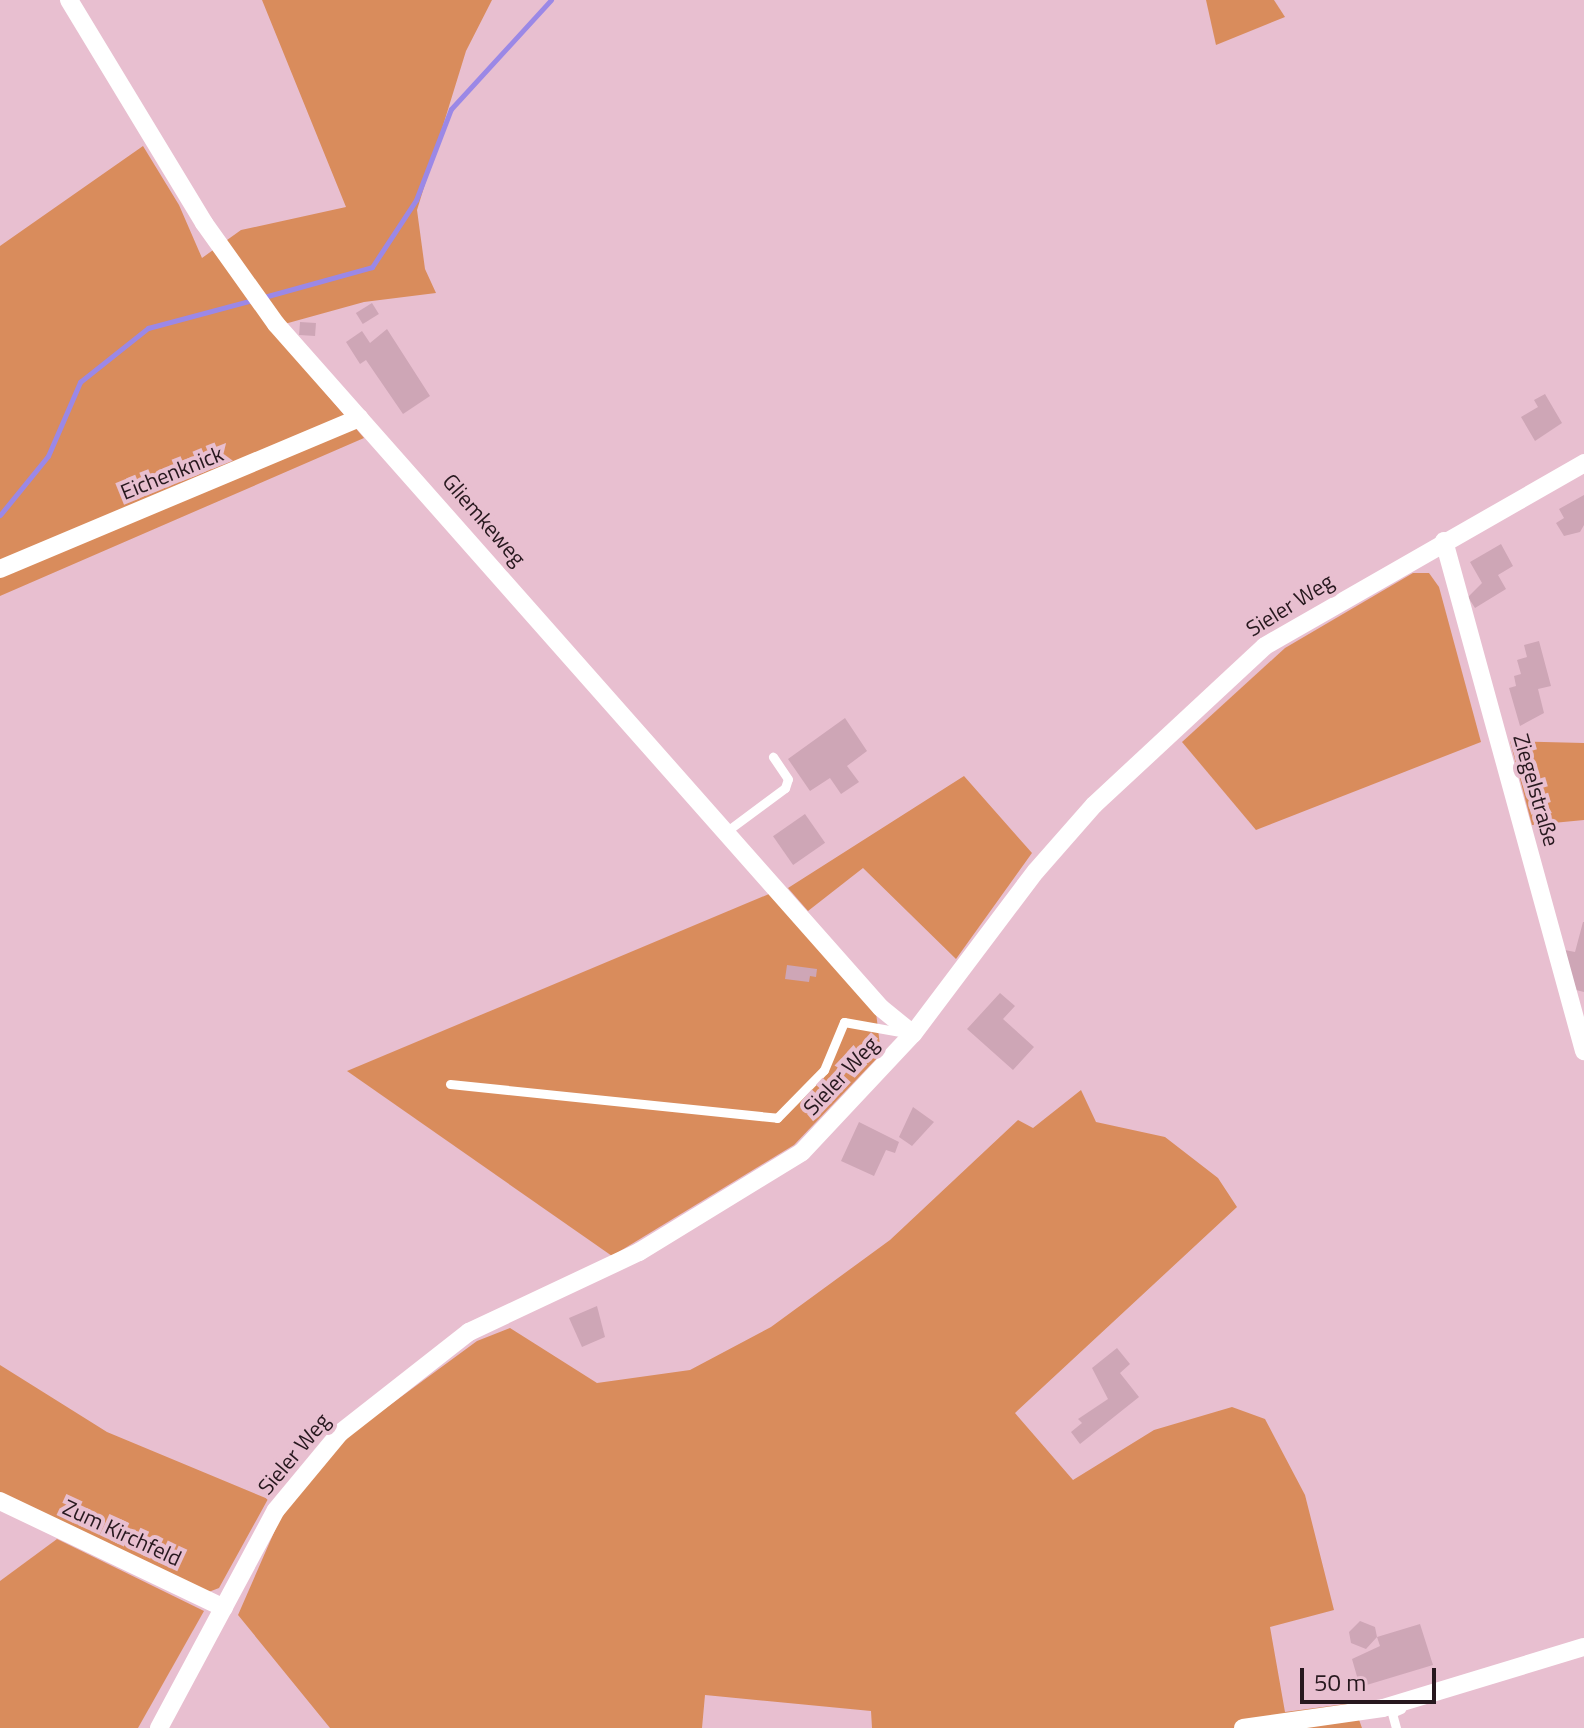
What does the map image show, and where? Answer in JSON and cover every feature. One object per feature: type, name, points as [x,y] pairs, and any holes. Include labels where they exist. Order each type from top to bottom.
[{"type":"street","name":"Gliemkeweg","points":[[69,0],[204,223],[276,324],[881,1008],[913,1034]]},
{"type":"street","name":"Eichenknick","points":[[0,569],[360,418]]},
{"type":"street","name":"Sieler Weg","points":[[159,1728],[276,1510],[340,1433],[469,1332],[632,1256],[770,1175],[802,1152],[913,1034],[1036,871],[1126,775],[1265,646],[1584,463]]},
{"type":"street","name":"Ziegelstraße","points":[[1444,541],[1584,1051]]},
{"type":"street","name":"Zum Kirchfeld","points":[[0,1501],[224,1608]]},
{"type":"street","points":[[1243,1728],[1383,1708],[1584,1647]]},
{"type":"lane","points":[[727,831],[785,788],[788,779],[773,757]]},
{"type":"lane","points":[[450,1084],[777,1118],[824,1070],[844,1022],[913,1034]]},
{"type":"lane","points":[[1396,1728],[1392,1713],[1433,1694]]},
{"type":"shaded area","points":[[262,0],[492,0],[466,51],[417,210],[425,269],[436,293],[364,302],[270,328],[364,438],[0,596],[0,246],[143,146],[179,205],[202,258],[241,230],[346,207]]},
{"type":"shaded area","points":[[1206,0],[1274,0],[1285,17],[1216,45]]},
{"type":"shaded area","points":[[1413,573],[1429,573],[1439,587],[1481,742],[1256,830],[1182,742],[1285,648]]},
{"type":"shaded area","points":[[1510,741],[1584,743],[1584,820],[1532,825]]},
{"type":"shaded area","points":[[964,776],[1032,853],[956,959],[863,868],[808,911],[788,888]]},
{"type":"shaded area","points":[[769,894],[876,1012],[881,1054],[794,1145],[612,1256],[347,1071]]},
{"type":"shaded area","points":[[1081,1090],[1096,1122],[1165,1137],[1218,1178],[1237,1207],[1015,1413],[1073,1480],[1154,1430],[1232,1407],[1265,1419],[1305,1495],[1334,1610],[1270,1627],[1285,1712],[1353,1703],[1362,1728],[872,1728],[871,1711],[705,1695],[702,1728],[330,1728],[238,1615],[282,1514],[345,1438],[477,1341],[510,1328],[597,1383],[690,1370],[771,1327],[890,1240],[1018,1120],[1033,1128]]},
{"type":"shaded area","points":[[0,1365],[107,1432],[268,1499],[219,1588],[206,1593],[0,1493]]},
{"type":"shaded area","points":[[57,1539],[204,1611],[138,1728],[0,1728],[0,1581]]},
{"type":"building","points":[[372,303],[379,314],[363,324],[356,313]]},
{"type":"building","points":[[300,322],[316,323],[315,336],[299,335]]},
{"type":"building","points":[[387,329],[430,396],[403,414],[366,360],[360,364],[346,342],[362,331],[370,343]]},
{"type":"building","points":[[1545,394],[1562,423],[1535,441],[1521,417],[1538,407],[1534,400]]},
{"type":"building","points":[[1584,495],[1584,525],[1580,532],[1564,536],[1556,523],[1564,518],[1559,509]]},
{"type":"building","points":[[1501,544],[1513,566],[1498,575],[1506,589],[1475,608],[1468,597],[1482,583],[1470,562]]},
{"type":"building","points":[[1539,641],[1551,686],[1538,689],[1544,713],[1520,726],[1509,688],[1516,686],[1514,676],[1521,674],[1517,660],[1527,657],[1524,645]]},
{"type":"building","points":[[845,718],[867,751],[847,766],[859,782],[841,794],[830,778],[810,791],[788,759]]},
{"type":"building","points":[[805,814],[825,843],[793,865],[773,836]]},
{"type":"building","points":[[1583,922],[1584,992],[1576,990],[1565,950],[1575,952]]},
{"type":"building","points":[[787,965],[817,969],[816,977],[810,976],[809,982],[785,979]]},
{"type":"building","points":[[1000,993],[1015,1006],[1003,1019],[1034,1047],[1013,1070],[967,1029]]},
{"type":"building","points":[[913,1107],[934,1122],[912,1146],[899,1137]]},
{"type":"building","points":[[859,1122],[899,1142],[895,1153],[886,1150],[874,1176],[841,1161]]},
{"type":"building","points":[[597,1306],[605,1337],[582,1347],[569,1318]]},
{"type":"building","points":[[1117,1348],[1130,1364],[1120,1373],[1139,1397],[1080,1444],[1071,1432],[1082,1423],[1078,1419],[1108,1399],[1092,1368]]},
{"type":"building","points":[[1360,1621],[1375,1627],[1377,1637],[1366,1649],[1351,1643],[1349,1632]]},
{"type":"building","points":[[1420,1624],[1433,1665],[1360,1687],[1352,1659],[1380,1646],[1377,1637]]},
{"type":"waterway","points":[[264,297],[372,267],[416,200],[451,109],[551,0]]},
{"type":"waterway","points":[[0,515],[48,456],[80,382],[148,328],[249,301]]}]
